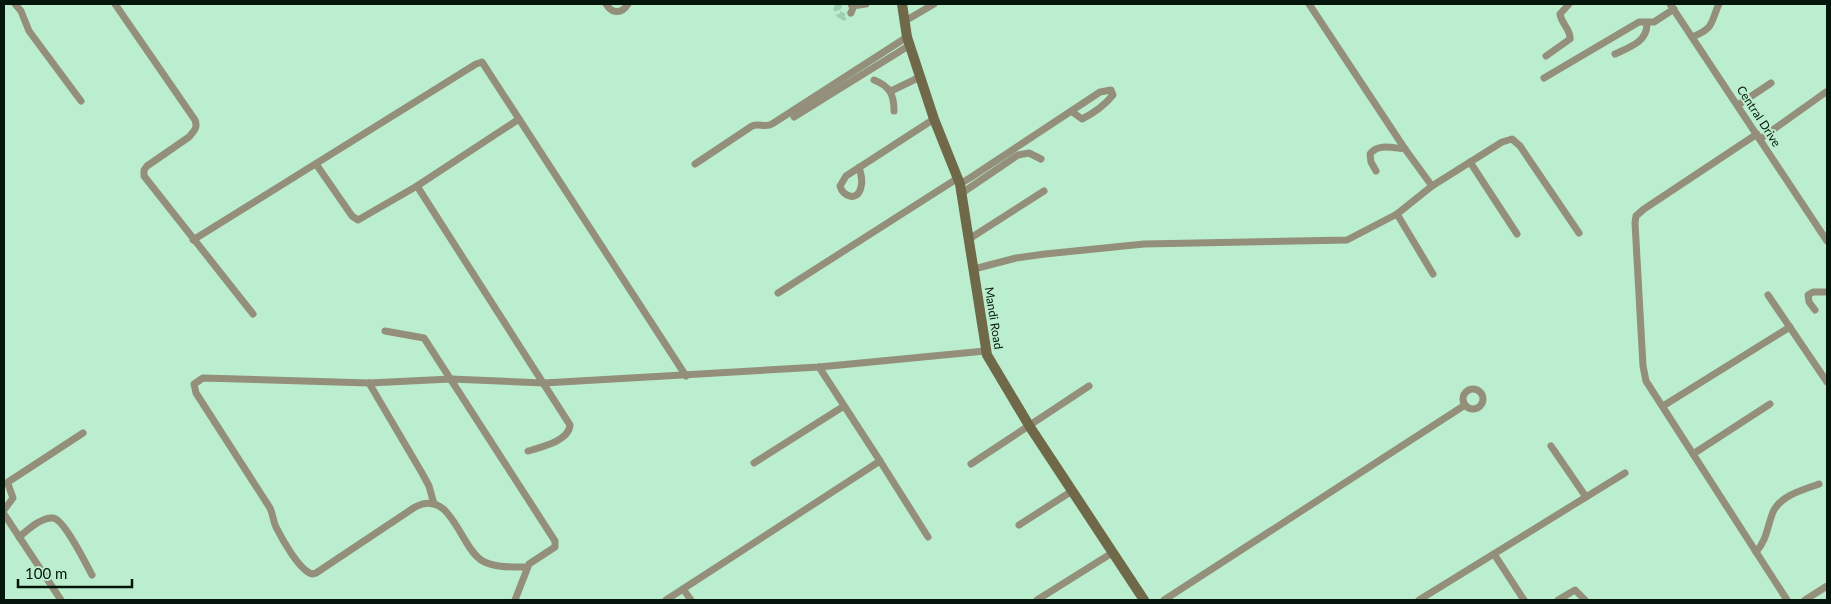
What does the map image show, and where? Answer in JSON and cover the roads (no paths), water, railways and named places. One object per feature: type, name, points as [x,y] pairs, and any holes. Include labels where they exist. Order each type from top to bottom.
[{"type":"street","points":[[15,4],[21,11],[29,31],[81,101]]},
{"type":"street","points":[[115,4],[196,122],[194,131],[147,166],[144,170],[144,176],[253,314]]},
{"type":"street","points":[[606,4],[616,12],[623,10],[628,4]]},
{"type":"street","points":[[851,8],[866,4]]},
{"type":"street","name":"Mandi Road","points":[[902,4],[908,41],[934,119],[960,185],[985,351],[989,361],[1030,427],[1144,600]]},
{"type":"street","points":[[905,21],[934,4]]},
{"type":"street","points":[[1309,4],[1405,149],[1432,186]]},
{"type":"street","points":[[1546,56],[1570,39],[1570,34],[1560,18],[1564,7],[1569,4]]},
{"type":"street","points":[[1692,37],[1708,28],[1713,22],[1719,4]]},
{"type":"street","points":[[1544,78],[1639,22],[1648,24],[1654,22],[1672,7]]},
{"type":"street","name":"Central Drive","points":[[1672,7],[1827,241]]},
{"type":"street","points":[[1615,54],[1640,42],[1646,35],[1648,24]]},
{"type":"street","points":[[794,117],[908,41]]},
{"type":"street","points":[[694,164],[752,126],[772,124],[908,41]]},
{"type":"street","points":[[193,240],[481,61],[486,65],[686,376]]},
{"type":"street","points":[[891,91],[920,77]]},
{"type":"street","points":[[874,80],[887,86],[891,91],[894,112]]},
{"type":"street","points":[[1738,105],[1770,83]]},
{"type":"street","points":[[778,293],[960,185],[1071,111],[1106,90],[1111,90],[1113,95],[1105,105],[1082,119],[1071,111]]},
{"type":"street","points":[[1786,600],[1646,382],[1643,370],[1635,223],[1636,216],[1644,209],[1826,92]]},
{"type":"street","points":[[316,164],[356,220],[363,218],[417,186],[519,119]]},
{"type":"street","points":[[859,167],[934,119]]},
{"type":"street","points":[[974,269],[1016,258],[1144,244],[1235,241],[1341,241],[1354,237],[1397,214],[1432,186],[1508,140],[1515,140],[1520,146],[1579,233]]},
{"type":"street","points":[[1376,171],[1370,158],[1370,154],[1374,149],[1382,147],[1405,149]]},
{"type":"street","points":[[960,185],[1018,155],[1029,153],[1041,159]]},
{"type":"street","points":[[1470,162],[1517,234]]},
{"type":"street","points":[[417,186],[570,425],[567,433],[557,440],[528,451]]},
{"type":"street","points":[[969,239],[1044,191]]},
{"type":"street","points":[[1397,214],[1433,274]]},
{"type":"street","points":[[1815,310],[1809,302],[1808,295],[1813,292],[1827,292]]},
{"type":"street","points":[[1768,296],[1827,382]]},
{"type":"street","points":[[1663,406],[1790,327]]},
{"type":"street","points":[[385,331],[424,338],[556,541],[555,547],[531,562],[527,567],[515,600]]},
{"type":"street","points":[[527,567],[493,564],[480,559],[469,547],[447,512],[434,504],[425,502],[316,573],[306,572],[275,525],[270,508],[196,394],[195,382],[203,378],[369,384],[451,379],[544,383],[819,367],[985,351]]},
{"type":"street","points":[[819,367],[928,537]]},
{"type":"street","points":[[369,384],[422,473],[429,486],[434,504]]},
{"type":"street","points":[[971,464],[1030,427],[1089,386]]},
{"type":"street","points":[[1693,454],[1770,404]]},
{"type":"street","points":[[1164,600],[1465,405]]},
{"type":"street","points":[[754,463],[844,406]]},
{"type":"street","points":[[4,510],[13,498],[8,482],[83,432]]},
{"type":"street","points":[[1551,446],[1586,497]]},
{"type":"street","points":[[666,600],[880,461]]},
{"type":"street","points":[[1420,600],[1625,473]]},
{"type":"street","points":[[1756,552],[1765,539],[1773,512],[1784,499],[1796,492],[1819,484]]},
{"type":"street","points":[[1019,524],[1072,491]]},
{"type":"street","points":[[4,514],[61,600]]},
{"type":"street","points":[[19,537],[44,521],[51,518],[57,520],[77,547],[92,575]]},
{"type":"street","points":[[1037,600],[1112,553]]},
{"type":"street","points":[[1494,554],[1524,600]]},
{"type":"street","points":[[1805,600],[1827,586]]},
{"type":"street","points":[[683,589],[691,600]]},
{"type":"street","points":[[1558,600],[1575,590],[1585,600]]},
{"type":"tunnel","points":[[839,4],[837,9],[839,14],[844,17],[851,13]]}]
